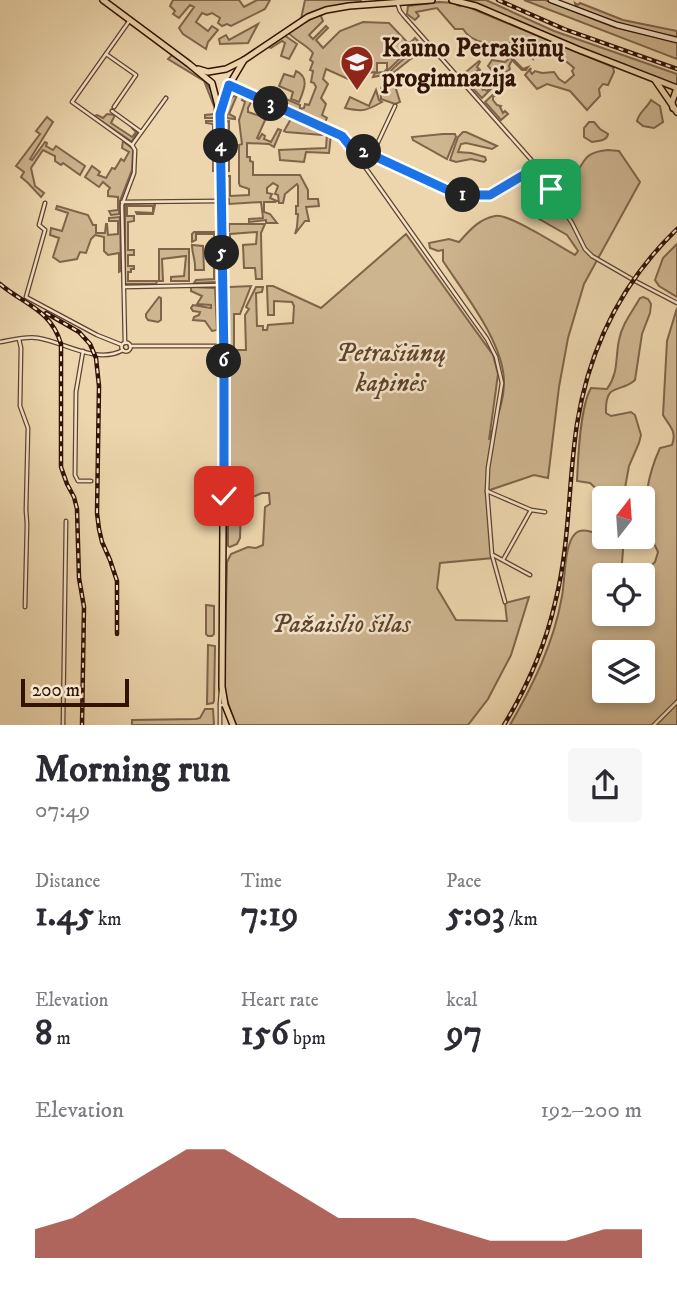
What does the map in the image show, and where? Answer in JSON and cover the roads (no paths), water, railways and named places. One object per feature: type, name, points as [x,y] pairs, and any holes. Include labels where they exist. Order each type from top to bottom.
[{"type":"main road","points":[[103,0],[189,64],[219,90],[229,85]]},
{"type":"main road","points":[[233,725],[223,705],[222,687],[222,201],[220,114],[212,76],[244,60],[297,24],[321,12],[336,8],[432,0]]},
{"type":"main road","points":[[452,0],[477,6],[546,37],[677,88],[672,102],[675,110]]},
{"type":"main road","points":[[551,0],[617,25],[677,40]]},
{"type":"main road","points":[[220,114],[229,85],[244,60]]},
{"type":"main road","points":[[189,64],[203,71],[229,74],[229,85]]},
{"type":"main road","points":[[652,78],[675,110]]},
{"type":"street","points":[[397,2],[404,16],[537,167],[585,249],[592,256],[646,288],[677,303]]},
{"type":"street","points":[[123,350],[122,202],[134,173],[135,150],[132,145],[72,102],[131,20]]},
{"type":"street","points":[[106,54],[136,75],[113,109],[141,132]]},
{"type":"street","points":[[229,85],[342,136],[476,323],[496,356],[502,385],[488,468],[487,491],[492,555],[505,602]]},
{"type":"street","points":[[132,145],[166,98]]},
{"type":"street","points":[[372,155],[395,106]]},
{"type":"street","points":[[354,151],[372,155],[452,192],[466,195],[490,195],[537,167]]},
{"type":"street","points":[[122,202],[222,201]]},
{"type":"street","points":[[46,203],[39,225],[45,230],[26,297],[97,335],[130,346],[224,346]]},
{"type":"street","points":[[124,287],[223,285]]},
{"type":"street","points":[[0,342],[36,338],[83,351],[111,355],[123,350],[128,351],[130,346]]},
{"type":"street","points":[[19,339],[20,406],[27,428],[25,607]]},
{"type":"street","points":[[83,351],[76,391],[75,475],[78,481],[91,481]]},
{"type":"street","points":[[487,491],[531,510],[545,512]]},
{"type":"street","points":[[503,560],[531,510]]},
{"type":"street","points":[[63,725],[66,520]]},
{"type":"street","points":[[492,555],[530,575]]},
{"type":"street","points":[[654,725],[677,702]]},
{"type":"street","points":[[220,725],[223,705]]},
{"type":"railway","points":[[498,0],[564,29],[677,69]]},
{"type":"railway","points":[[504,725],[534,666],[555,603],[566,536],[577,424],[582,396],[599,343],[624,294],[657,250],[677,229]]},
{"type":"railway","points":[[0,284],[44,316],[51,323],[61,344],[61,467],[77,509],[79,578],[84,607],[82,725]]},
{"type":"railway","points":[[46,313],[79,332],[90,344],[96,358],[99,386],[97,513],[102,542],[117,581],[117,634]]},
{"type":"place","name":"Kauno Petrašiūnų progimnazija","points":[[357,92]]},
{"type":"park label","name":"Petrašiūnų kapinės","points":[[391,367]]},
{"type":"park label","name":"Pažaislio šilas","points":[[341,623]]}]
